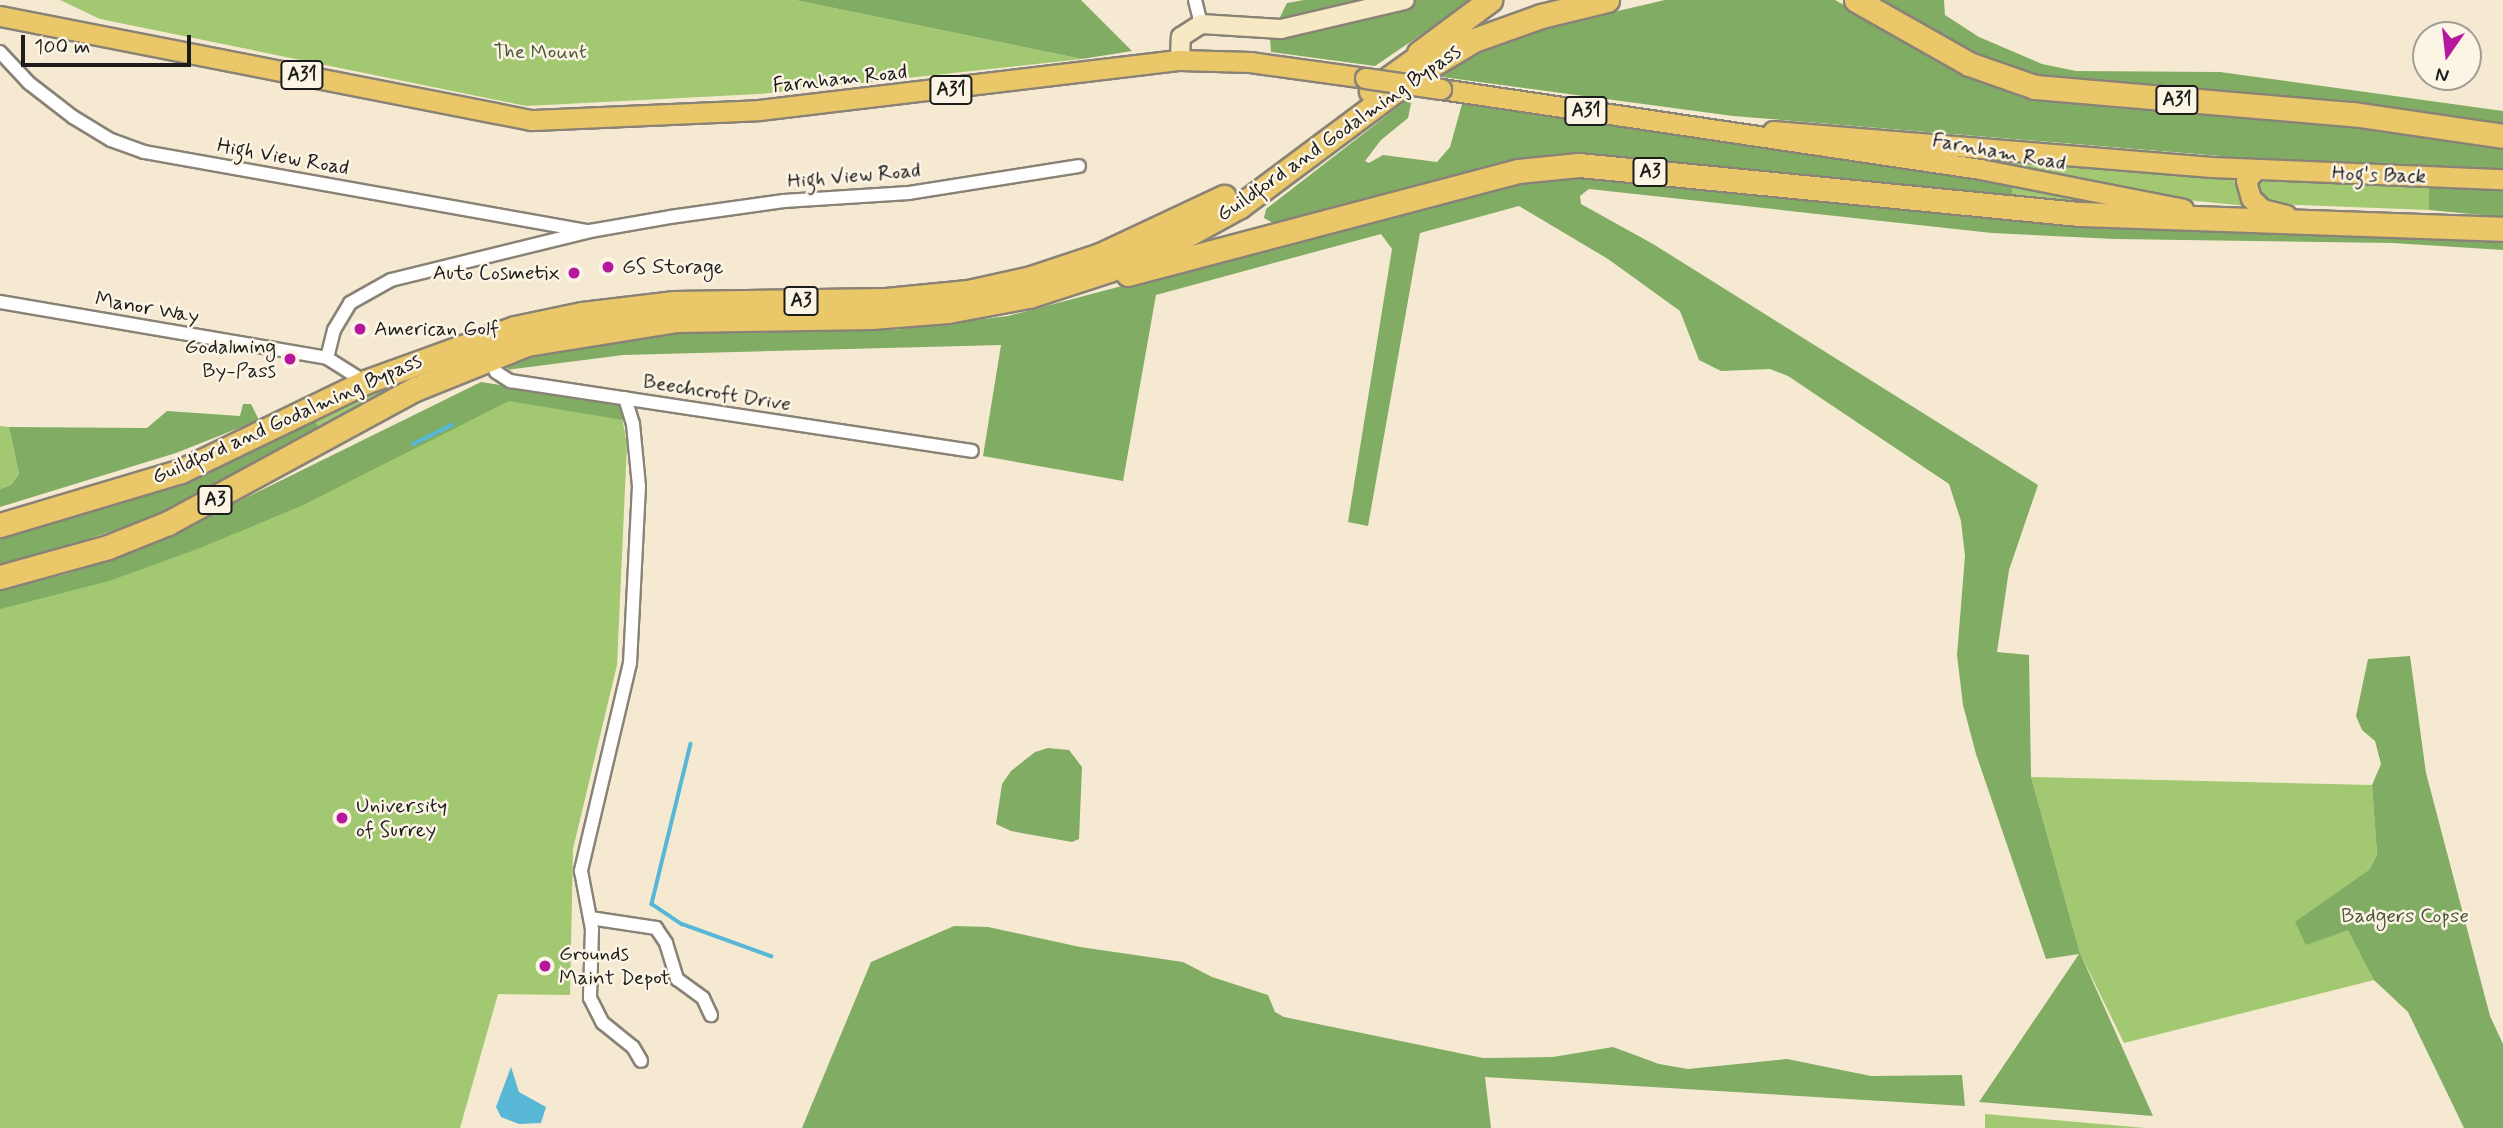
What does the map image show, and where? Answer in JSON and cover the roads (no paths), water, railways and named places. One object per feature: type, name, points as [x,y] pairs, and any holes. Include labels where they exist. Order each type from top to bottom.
[{"type":"highway","points":[[1408,61],[1490,0]]},
{"type":"highway","name":"Guildford and Godalming Bypass","points":[[0,525],[181,471],[365,382],[484,347],[550,320],[645,306],[886,300],[968,292],[1031,278],[1147,237],[1233,192],[1408,61],[1480,22],[1547,0]]},
{"type":"highway","name":"Guildford and Godalming Bypass","points":[[0,577],[108,547],[168,523],[415,389],[484,347],[621,326],[718,318],[910,315],[1006,301],[1129,262],[1226,215],[1420,72],[1474,40],[1541,16],[1607,0]]},
{"type":"highway","name":"A31","points":[[1856,0],[1976,67],[2057,91],[2295,108],[2503,136]]},
{"type":"highway","name":"A3","points":[[1052,288],[1182,261],[1518,172],[1568,166],[2079,214],[2260,218]]},
{"type":"highway","name":"A31","points":[[2260,218],[2503,229]]},
{"type":"main road","name":"Farnham Road","points":[[0,16],[531,120],[759,110],[1180,60],[1250,62],[1980,169],[2160,206],[2260,218]]},
{"type":"main road","name":"Farnham Road","points":[[1730,132],[1790,131],[2255,170]]},
{"type":"main road","name":"Hog's Back","points":[[2255,170],[2503,179]]},
{"type":"main road","name":"A31","points":[[2255,170],[2246,184],[2256,205],[2304,219]]},
{"type":"street","points":[[1195,0],[1201,24]]},
{"type":"street","points":[[1180,60],[1181,37],[1201,24],[1281,29],[1405,0]]},
{"type":"street","name":"High View Road","points":[[0,52],[29,83],[73,117],[111,140],[144,152],[590,232]]},
{"type":"street","name":"High View Road","points":[[327,358],[341,315],[374,286],[590,232],[728,208],[909,193],[1079,166]]},
{"type":"street","points":[[540,223],[540,244]]},
{"type":"street","name":"Manor Way","points":[[0,302],[327,358],[365,382]]},
{"type":"street","name":"Beechcroft Drive","points":[[484,347],[496,372],[510,381],[972,451]]},
{"type":"street","points":[[625,398],[633,424],[639,486],[631,651],[623,702],[581,864],[590,918],[590,998],[604,1023],[634,1047],[642,1060]]},
{"type":"street","points":[[590,918],[656,928],[666,943],[677,979],[703,998],[711,1015]]},
{"type":"water","points":[[511,1067],[519,1092],[546,1107],[541,1123],[519,1124],[501,1117],[496,1107]]},
{"type":"waterway","points":[[413,444],[452,425]]},
{"type":"waterway","points":[[691,744],[652,904],[682,924],[771,956]]},
{"type":"place","name":"GS Storage","points":[[608,267]]},
{"type":"place","name":"Auto Cosmetix","points":[[574,273]]},
{"type":"place","name":"American Golf","points":[[360,329]]},
{"type":"place","name":"Godalming By-Pass","points":[[290,359]]},
{"type":"place","name":"University of Surrey","points":[[342,818]]},
{"type":"place","name":"Grounds Maint Depot","points":[[545,966]]},
{"type":"park label","name":"The Mount","points":[[540,52]]},
{"type":"park label","name":"Badgers Copse","points":[[2405,916]]}]
